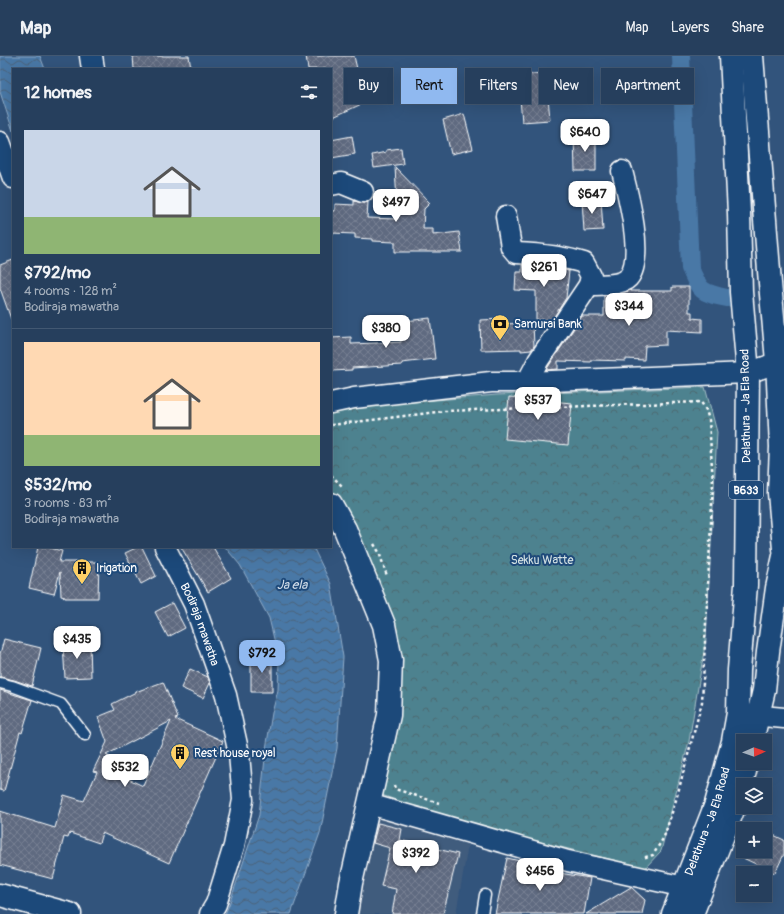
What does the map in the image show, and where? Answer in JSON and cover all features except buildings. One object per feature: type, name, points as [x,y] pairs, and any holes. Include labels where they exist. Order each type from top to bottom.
[{"type":"main road","points":[[91,56],[93,68]]},
{"type":"main road","name":"Delathura - Ja Ela Road","points":[[731,56],[739,213],[741,292],[748,373],[746,585],[739,670],[751,734]]},
{"type":"main road","name":"B633","points":[[752,56],[770,283],[781,361],[781,447],[779,493],[784,549]]},
{"type":"main road","points":[[338,497],[345,530],[384,625],[391,660],[389,715],[351,883],[346,914]]},
{"type":"main road","name":"Delathura - Ja Ela Road","points":[[673,914],[716,804],[733,741],[748,714],[764,690],[777,588],[784,556]]},
{"type":"main road","name":"Delathura - Ja Ela Road","points":[[692,914],[739,795],[745,770]]},
{"type":"main road","points":[[0,895],[70,914]]},
{"type":"street","points":[[0,142],[12,175]]},
{"type":"street","points":[[589,285],[621,282],[628,278],[634,265],[634,224],[622,171]]},
{"type":"street","points":[[332,185],[341,184],[363,192]]},
{"type":"street","points":[[506,216],[511,248],[516,253],[571,259],[584,263],[591,276],[589,285],[538,361],[527,382]]},
{"type":"street","points":[[332,403],[354,398],[491,382],[527,382],[748,373],[781,361]]},
{"type":"street","name":"Bodiraja mawatha","points":[[166,548],[194,604],[226,695],[239,754],[243,800],[234,846],[216,904],[210,914]]},
{"type":"street","points":[[748,714],[784,718]]},
{"type":"street","points":[[369,804],[568,862],[684,887]]},
{"type":"lane","points":[[0,683],[61,704],[85,734]]},
{"type":"lane","points":[[482,914],[485,895]]},
{"type":"path","points":[[332,425],[445,411],[700,402],[706,410],[709,420],[712,483],[702,702],[676,800],[664,837],[653,855],[640,859]]},
{"type":"path","points":[[332,478],[338,497]]},
{"type":"path","points":[[372,541],[378,552],[388,579]]},
{"type":"path","points":[[394,782],[394,789],[442,804]]},
{"type":"shaded area","points":[[369,815],[468,845],[456,914],[352,914]]},
{"type":"green space","name":"Sekku Watte","points":[[705,387],[717,432],[706,639],[689,741],[661,851],[645,868],[452,820],[379,794],[387,621],[332,514],[332,412],[399,403],[497,395]]},
{"type":"water","points":[[0,56],[40,56],[45,68],[12,68],[12,128],[0,92]]},
{"type":"water","name":"Ja ela","points":[[226,548],[313,548],[331,584],[343,657],[337,748],[320,833],[291,914],[225,914],[259,815],[266,749],[272,713],[278,690],[279,660],[269,618],[240,565]]},
{"type":"waterway","points":[[681,56],[690,268],[696,282],[702,290],[727,298]]},
{"type":"place","name":"Samurai Bank","points":[[500,341]]},
{"type":"place","name":"Irigation","points":[[82,585]]},
{"type":"place","name":"Rest house royal","points":[[180,770]]}]
